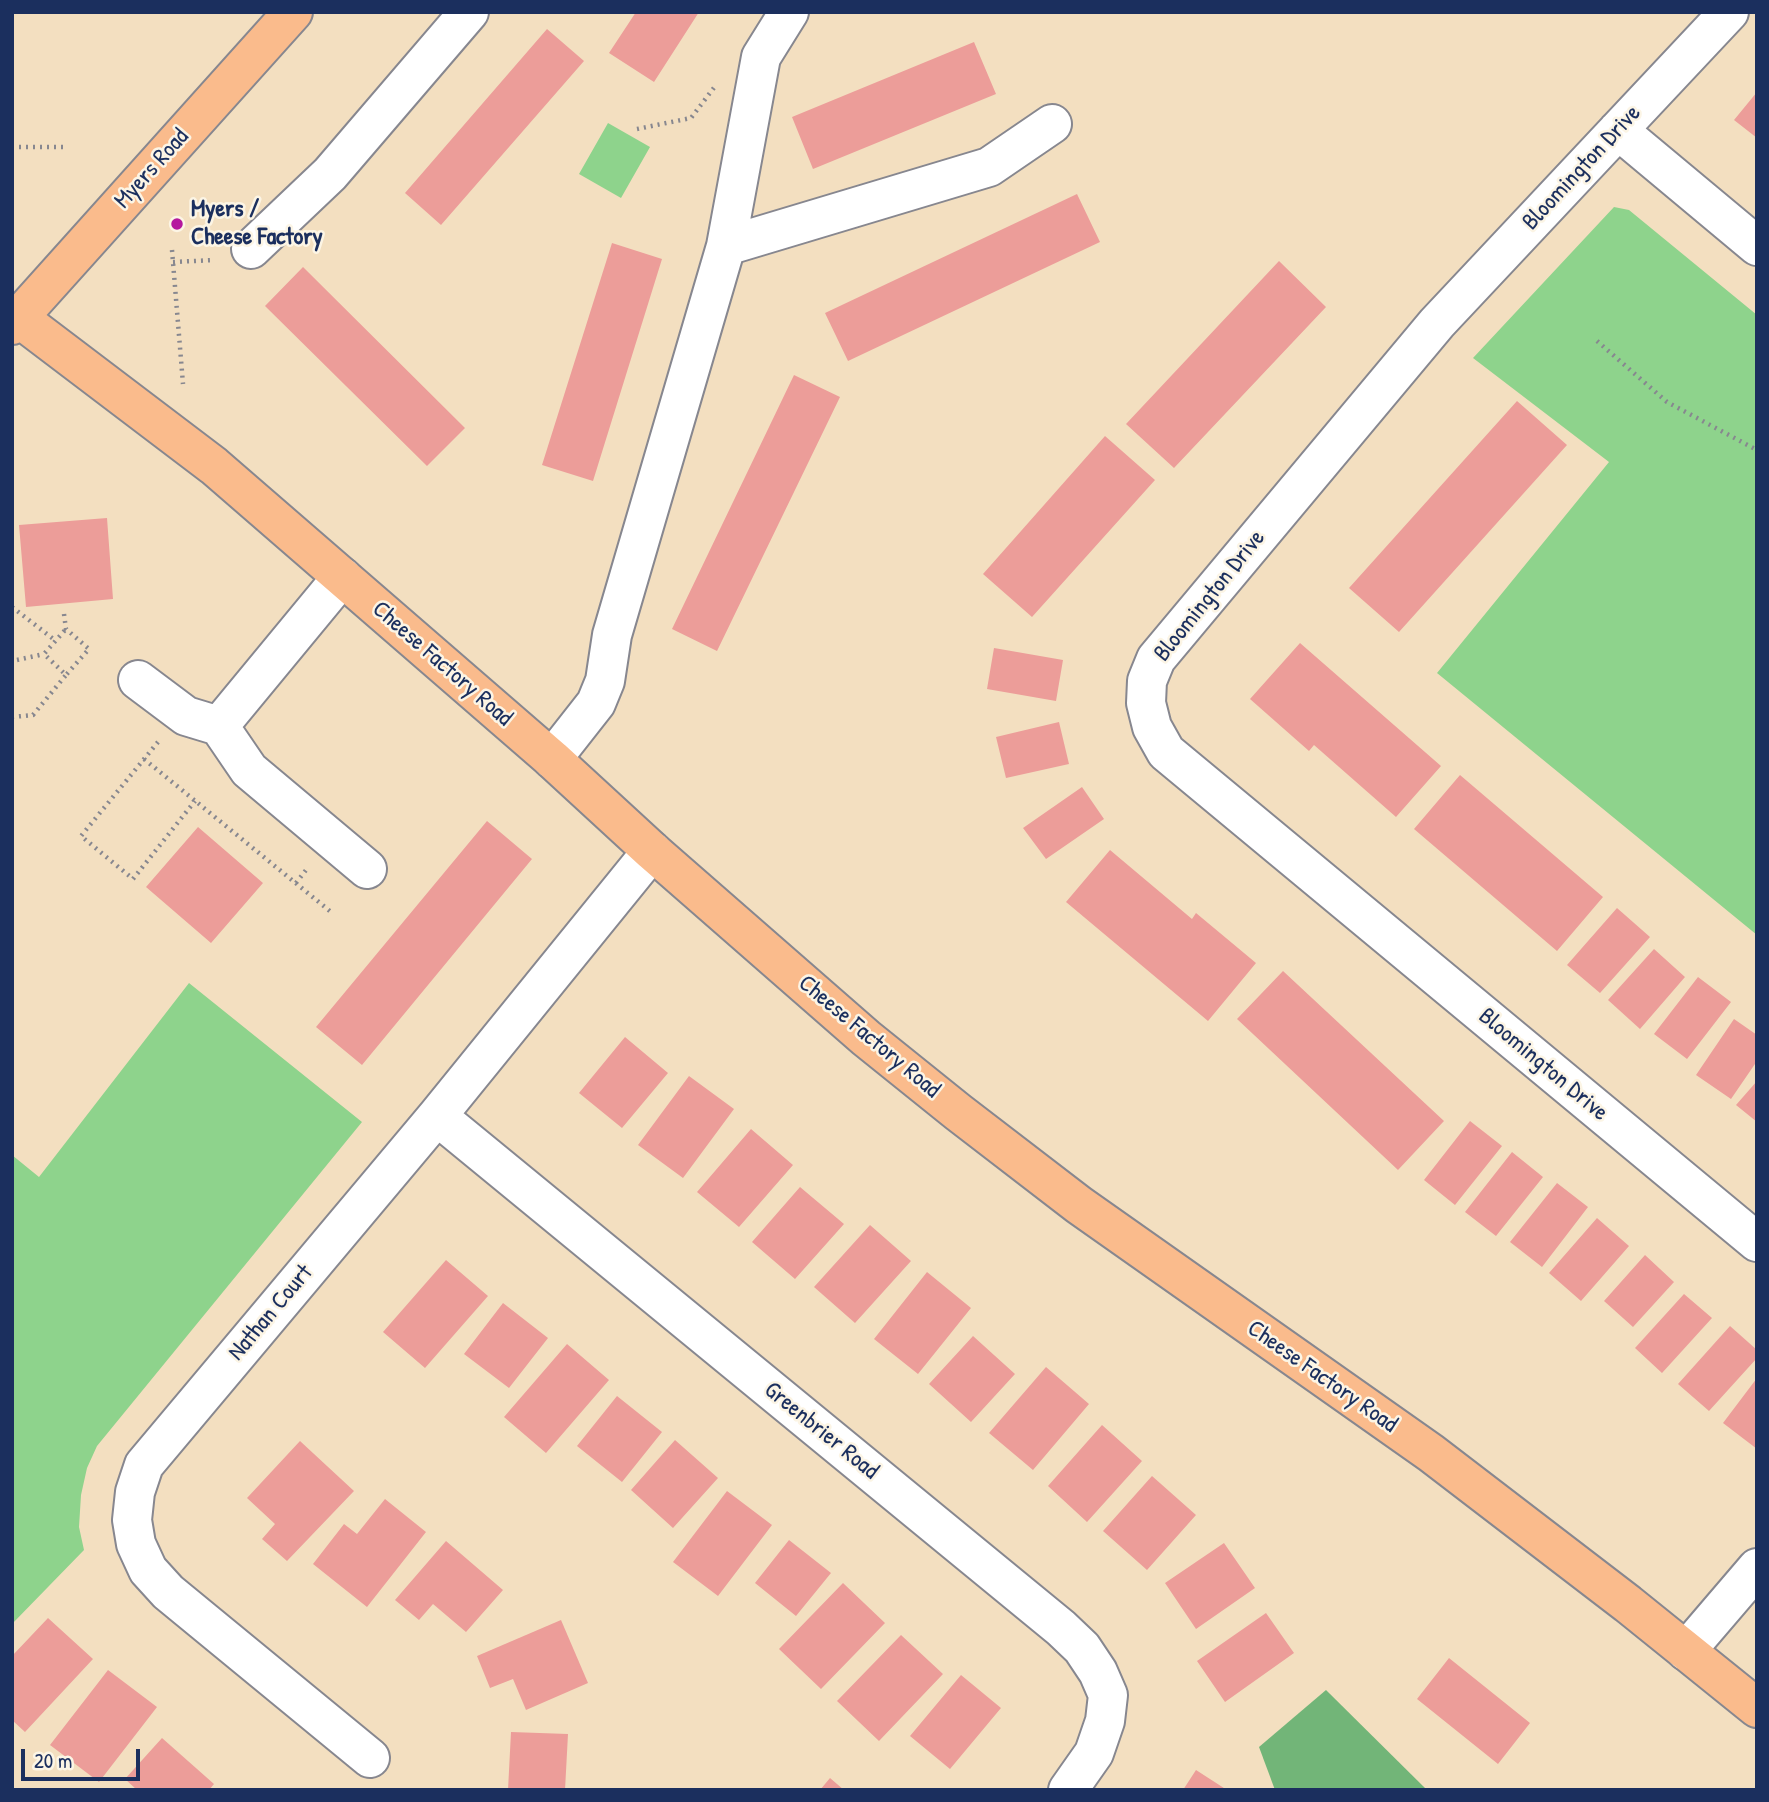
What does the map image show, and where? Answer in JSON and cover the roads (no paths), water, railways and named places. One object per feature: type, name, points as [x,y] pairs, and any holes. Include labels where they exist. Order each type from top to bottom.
[{"type":"main road","name":"Myers Road","points":[[15,319],[293,12]]},
{"type":"main road","name":"Cheese Factory Road","points":[[15,319],[214,466],[552,759],[652,851],[856,1029],[958,1112],[1079,1205],[1431,1453],[1757,1708]]},
{"type":"street","points":[[251,249],[330,174],[469,12]]},
{"type":"street","points":[[552,759],[596,703],[605,681],[616,623],[726,246],[761,57],[789,12]]},
{"type":"street","name":"Bloomington Drive","points":[[1730,12],[1437,323],[1156,659],[1147,681],[1146,703],[1152,727],[1166,752],[1757,1242]]},
{"type":"street","points":[[726,246],[989,167],[1052,124]]},
{"type":"street","points":[[1618,130],[1757,246]]},
{"type":"street","points":[[219,726],[342,577]]},
{"type":"street","points":[[138,680],[186,716],[219,726],[249,770],[367,869]]},
{"type":"street","name":"Nathan Court","points":[[370,1758],[168,1591],[148,1570],[136,1544],[132,1520],[135,1492],[144,1465],[437,1116],[652,851]]},
{"type":"street","name":"Greenbrier Road","points":[[437,1116],[1082,1648],[1098,1672],[1108,1695],[1105,1721],[1094,1753],[1068,1790]]},
{"type":"street","points":[[1686,1651],[1757,1568]]},
{"type":"place","name":"Myers / Cheese Factory","points":[[177,224]]}]
